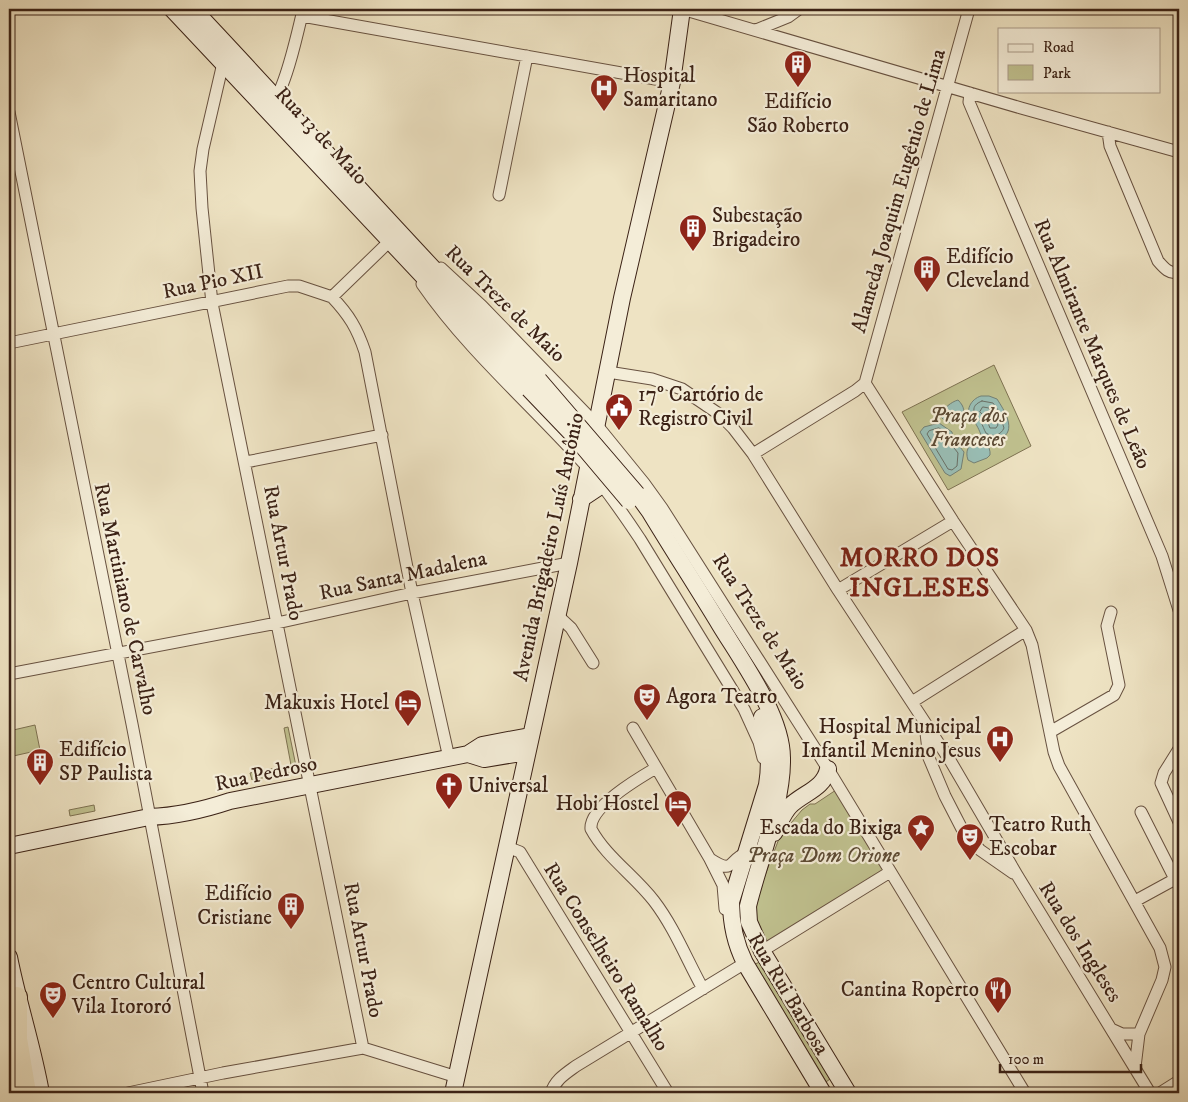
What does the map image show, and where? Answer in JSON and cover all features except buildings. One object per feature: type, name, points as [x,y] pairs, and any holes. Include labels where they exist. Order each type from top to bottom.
[{"type":"highway","points":[[17,997],[17,1038],[26,1093]]},
{"type":"main road","name":"Rua 13 de Maio","points":[[172,9],[223,63],[272,104]]},
{"type":"main road","name":"Rua 13 de Maio","points":[[193,9],[272,104],[412,255],[438,292],[534,384]]},
{"type":"main road","name":"Avenida Brigadeiro Luís Antônio","points":[[455,1085],[588,468],[622,298],[672,82],[682,9]]},
{"type":"main road","name":"Rua 13 de Maio","points":[[412,255],[439,276],[534,384]]},
{"type":"main road","points":[[534,384],[575,436],[633,497],[650,512],[767,704],[778,732],[782,770],[778,795],[748,906],[750,922],[762,950]]},
{"type":"main road","points":[[581,499],[607,492]]},
{"type":"main road","points":[[633,497],[762,716],[769,750],[770,766],[767,785]]},
{"type":"main road","name":"Rua Pedroso","points":[[9,846],[150,817],[205,810],[230,801],[468,754],[482,745],[529,744]]},
{"type":"main road","points":[[766,842],[774,834],[789,807],[821,784],[828,769]]},
{"type":"main road","name":"Rua Treze de Maio","points":[[746,853],[767,785]]},
{"type":"main road","points":[[742,958],[731,922],[731,902],[746,853]]},
{"type":"main road","name":"Rua Rui Barbosa","points":[[762,950],[848,1093]]},
{"type":"main road","points":[[9,958],[41,1093]]},
{"type":"main road","name":"Rua Rui Barbosa","points":[[742,958],[824,1093]]},
{"type":"main road","points":[[831,1093],[836,1088],[840,1079]]},
{"type":"street","points":[[682,9],[1179,152]]},
{"type":"street","points":[[756,30],[788,18],[798,9]]},
{"type":"street","name":"Alameda Joaquim Eugênio de Lima","points":[[865,383],[969,9]]},
{"type":"street","points":[[272,104],[303,12],[672,82]]},
{"type":"street","points":[[499,195],[527,56]]},
{"type":"street","name":"Rua Artur Prado","points":[[223,63],[203,149],[200,171],[212,302],[246,462],[363,1048]]},
{"type":"street","name":"Rua Almirante Marques de Leão","points":[[970,93],[970,102],[1162,556],[1179,610]]},
{"type":"street","name":"Rua Martiniano de Carvalho","points":[[9,112],[14,166],[53,333],[203,1093]]},
{"type":"street","points":[[1108,132],[1110,146],[1158,261],[1165,270],[1175,273],[1179,272]]},
{"type":"street","points":[[395,236],[332,297],[347,313],[358,331],[365,352],[412,593],[449,758]]},
{"type":"street","name":"Rua Treze de Maio","points":[[412,255],[453,278],[482,306],[596,424],[662,508],[828,769],[1025,1093]]},
{"type":"street","name":"Rua Treze de Maio","points":[[412,255],[420,282],[456,329],[588,468],[640,539],[744,709],[759,742],[767,785]]},
{"type":"street","name":"Rua Pio XII","points":[[9,343],[288,286],[298,286],[332,297]]},
{"type":"street","name":"Rua dos Ingleses","points":[[608,372],[652,379],[682,388],[719,414],[733,428],[753,454],[838,590],[947,756],[1150,1093]]},
{"type":"street","points":[[753,454],[865,383],[953,521],[1026,630],[1032,645],[1054,752],[1059,766],[1160,948],[1165,968],[1162,980],[1139,1034],[1135,1067]]},
{"type":"street","points":[[548,427],[562,431],[571,430],[577,426],[579,419],[576,403]]},
{"type":"street","points":[[246,462],[382,435]]},
{"type":"street","points":[[607,492],[615,446]]},
{"type":"street","points":[[607,492],[614,477],[622,471],[632,468]]},
{"type":"street","points":[[838,590],[953,521]]},
{"type":"street","name":"Rua Santa Madalena","points":[[9,674],[277,623],[412,593],[568,562]]},
{"type":"street","points":[[1050,732],[1114,695],[1118,690],[1119,685],[1107,626],[1111,612]]},
{"type":"street","points":[[556,614],[571,628],[593,663]]},
{"type":"street","points":[[912,702],[1026,630]]},
{"type":"street","name":"Rua dos Ingleses","points":[[926,726],[929,758],[938,782],[962,829],[980,850],[1017,875]]},
{"type":"street","name":"Rua Rui Barbosa","points":[[633,728],[710,859],[723,885],[726,929],[733,946],[742,958]]},
{"type":"street","points":[[1179,749],[1164,773],[1161,783],[1179,822]]},
{"type":"street","points":[[656,768],[622,788],[610,799],[592,820],[591,829],[605,848],[655,901],[703,989]]},
{"type":"street","points":[[1135,901],[1177,878],[1141,812]]},
{"type":"street","name":"Rua Conselheiro Ramalho","points":[[507,847],[520,852],[668,1093]]},
{"type":"street","points":[[710,859],[719,865],[729,866],[746,853]]},
{"type":"street","points":[[762,950],[890,872]]},
{"type":"street","points":[[551,1093],[556,1082],[564,1074],[703,989],[742,958]]},
{"type":"street","name":"Rua dos Ingleses","points":[[1111,1029],[1122,1034],[1139,1034]]},
{"type":"street","points":[[128,1093],[200,1077],[363,1048],[455,1085]]},
{"type":"street","points":[[1160,1093],[1179,1081]]},
{"type":"green space","name":"Praça dos Franceses","points":[[994,365],[1031,446],[948,490],[902,412]]},
{"type":"green space","points":[[35,725],[40,750],[9,757],[9,731]]},
{"type":"green space","points":[[288,727],[297,771],[252,780],[250,773],[291,765],[284,728]]},
{"type":"green space","name":"Praça Dom Orione","points":[[836,790],[885,871],[766,945],[754,913],[761,886],[780,836],[802,810]]},
{"type":"green space","points":[[94,805],[95,811],[70,816],[69,810]]},
{"type":"green space","points":[[760,962],[830,1079],[826,1082],[755,964]]},
{"type":"water","points":[[981,396],[997,399],[1006,414],[1009,426],[1008,431],[1000,439],[985,439],[976,423],[970,417],[970,406],[974,400]]},
{"type":"water","points":[[958,400],[964,410],[961,421],[955,423],[946,421],[940,415],[948,406]]},
{"type":"water","points":[[939,423],[952,432],[954,440],[964,452],[961,469],[950,476],[945,473],[920,432],[924,427]]},
{"type":"water","points":[[976,442],[982,442],[986,445],[990,455],[974,463],[968,460],[967,451]]},
{"type":"place","name":"Edifício São Roberto","points":[[798,88]]},
{"type":"place","name":"Hospital Samaritano","points":[[604,112]]},
{"type":"place","name":"Subestação Brigadeiro","points":[[693,252]]},
{"type":"place","name":"Edifício Cleveland","points":[[927,293]]},
{"type":"place","name":"17º Cartório de Registro Civil","points":[[619,431]]},
{"type":"place","name":"Agora Teatro","points":[[647,721]]},
{"type":"place","name":"Makuxis Hotel","points":[[408,727]]},
{"type":"place","name":"Hospital Municipal Infantil Menino Jesus","points":[[1000,763]]},
{"type":"place","name":"Edifício SP Paulista","points":[[40,786]]},
{"type":"place","name":"Universal","points":[[449,810]]},
{"type":"place","name":"Hobi Hostel","points":[[678,828]]},
{"type":"place","name":"Escada do Bixiga","points":[[921,852]]},
{"type":"place","name":"Teatro Ruth Escobar","points":[[970,861]]},
{"type":"place","name":"Edifício Cristiane","points":[[291,930]]},
{"type":"place","name":"Cantina Roperto","points":[[998,1014]]},
{"type":"place","name":"Centro Cultural Vila Itororó","points":[[53,1019]]},
{"type":"district","name":"MORRO DOS INGLESES","points":[[920,573]]}]
